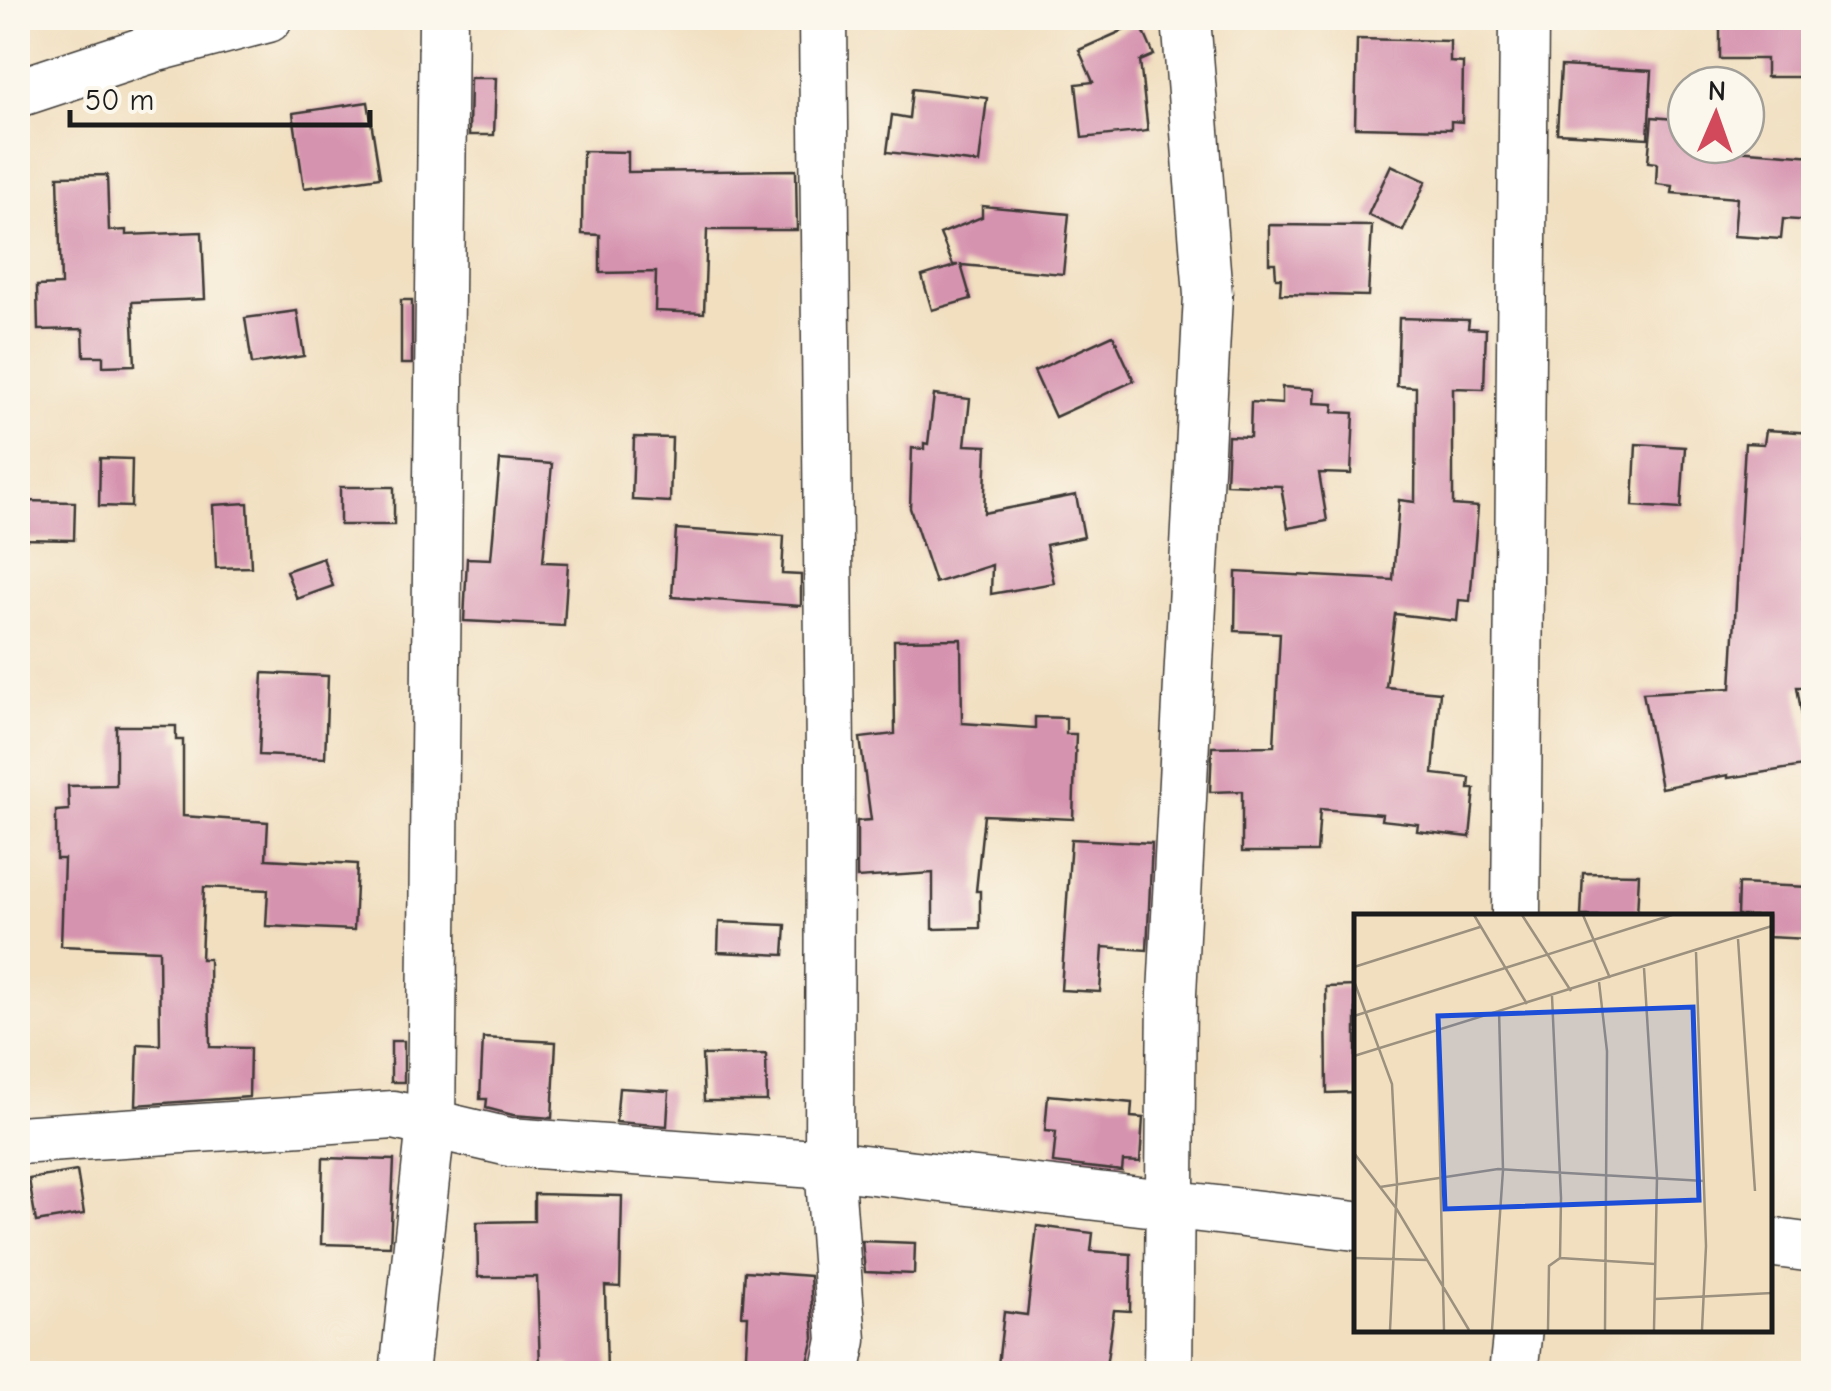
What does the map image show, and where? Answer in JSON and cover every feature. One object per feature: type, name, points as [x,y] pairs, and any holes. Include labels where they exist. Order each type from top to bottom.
[{"type":"street","points":[[18,93],[156,47],[268,18]]},
{"type":"street","points":[[404,1374],[431,1124],[442,18]]},
{"type":"street","points":[[824,18],[829,1165],[842,1340],[834,1374]]},
{"type":"street","points":[[1168,1374],[1173,974],[1208,296],[1186,18]]},
{"type":"street","points":[[1516,914],[1524,18]]},
{"type":"street","points":[[18,1140],[394,1115],[509,1142],[829,1165],[1354,1226]]},
{"type":"street","points":[[1771,1242],[1814,1248]]},
{"type":"street","points":[[1513,1374],[1518,1331]]},
{"type":"building","points":[[1720,18],[1814,18],[1814,60],[1808,60],[1807,77],[1766,77],[1766,59],[1720,59]]},
{"type":"building","points":[[1140,23],[1154,55],[1140,61],[1148,131],[1082,138],[1076,84],[1093,82],[1079,50]]},
{"type":"building","points":[[1357,39],[1450,41],[1450,62],[1463,63],[1462,122],[1451,121],[1451,129],[1355,127]]},
{"type":"building","points":[[1561,66],[1652,71],[1648,138],[1557,133]]},
{"type":"building","points":[[470,78],[496,78],[494,135],[469,135]]},
{"type":"building","points":[[912,89],[987,98],[979,163],[887,152],[892,115],[909,118]]},
{"type":"building","points":[[368,102],[380,177],[304,188],[293,113]]},
{"type":"building","points":[[1652,117],[1666,118],[1666,165],[1766,165],[1766,152],[1814,156],[1814,221],[1783,219],[1781,239],[1734,236],[1737,198],[1672,193],[1673,186],[1656,184],[1657,163],[1648,162]]},
{"type":"building","points":[[583,151],[628,152],[628,172],[796,170],[797,230],[707,230],[704,313],[655,311],[656,272],[600,273],[600,235],[582,234]]},
{"type":"building","points":[[1391,165],[1426,181],[1403,231],[1368,215]]},
{"type":"building","points":[[107,175],[109,231],[126,230],[126,235],[202,232],[205,299],[132,302],[135,365],[103,366],[103,356],[84,356],[83,329],[38,330],[37,286],[61,285],[58,176]]},
{"type":"building","points":[[982,206],[1069,214],[1063,274],[961,265],[971,299],[932,310],[922,276],[958,265],[953,265],[940,234],[982,217]]},
{"type":"building","points":[[1269,225],[1372,226],[1368,296],[1280,294],[1281,278],[1276,278],[1275,263],[1269,263]]},
{"type":"building","points":[[401,300],[412,300],[412,364],[401,364]]},
{"type":"building","points":[[297,311],[304,356],[252,364],[245,318]]},
{"type":"building","points":[[1399,318],[1469,320],[1468,328],[1486,329],[1484,389],[1453,388],[1453,505],[1478,507],[1470,601],[1459,600],[1457,621],[1395,614],[1386,687],[1440,692],[1433,774],[1470,778],[1469,789],[1475,789],[1470,837],[1417,831],[1418,824],[1381,820],[1382,814],[1320,809],[1317,852],[1242,852],[1242,791],[1210,792],[1212,747],[1274,746],[1280,633],[1235,631],[1236,572],[1393,580],[1399,500],[1415,502],[1416,387],[1397,386]]},
{"type":"building","points":[[1113,335],[1134,381],[1055,417],[1034,371]]},
{"type":"building","points":[[1282,387],[1315,389],[1314,403],[1334,404],[1333,412],[1354,413],[1351,474],[1319,473],[1327,521],[1288,528],[1281,486],[1226,484],[1228,436],[1250,437],[1251,402],[1282,404]]},
{"type":"building","points":[[934,395],[970,399],[965,445],[987,446],[984,513],[1076,495],[1084,537],[1046,545],[1054,583],[991,594],[992,565],[935,583],[910,508],[912,448],[924,449],[924,443],[928,444]]},
{"type":"building","points":[[1766,430],[1813,433],[1805,615],[1814,616],[1811,687],[1797,687],[1810,765],[1661,788],[1643,693],[1731,688],[1745,443],[1764,444]]},
{"type":"building","points":[[634,437],[672,438],[670,502],[632,500]]},
{"type":"building","points":[[1636,444],[1685,447],[1681,509],[1633,506]]},
{"type":"building","points":[[100,458],[132,459],[131,507],[99,506]]},
{"type":"building","points":[[500,460],[552,464],[543,562],[568,563],[564,626],[464,621],[467,558],[491,559]]},
{"type":"building","points":[[340,487],[394,487],[394,525],[340,525]]},
{"type":"building","points":[[21,501],[75,502],[74,540],[20,539]]},
{"type":"building","points":[[248,503],[251,567],[216,568],[213,505]]},
{"type":"building","points":[[676,529],[784,536],[782,574],[801,575],[801,606],[672,597]]},
{"type":"building","points":[[323,558],[333,586],[297,599],[286,571]]},
{"type":"building","points":[[961,639],[962,723],[1035,728],[1035,717],[1066,718],[1066,734],[1076,734],[1073,819],[984,815],[976,891],[980,891],[980,928],[933,929],[933,873],[857,878],[857,821],[871,820],[860,738],[895,734],[894,640]]},
{"type":"building","points":[[263,673],[328,676],[325,758],[259,755]]},
{"type":"building","points":[[116,726],[176,726],[176,740],[183,740],[183,816],[268,822],[266,859],[357,864],[354,930],[266,926],[268,890],[204,887],[201,959],[209,959],[210,1047],[250,1048],[249,1097],[136,1105],[138,1044],[160,1045],[159,950],[61,946],[64,859],[56,859],[56,811],[69,810],[68,786],[116,785]]},
{"type":"building","points":[[1071,839],[1152,843],[1147,950],[1103,947],[1100,992],[1061,990]]},
{"type":"building","points":[[1583,873],[1639,874],[1637,914],[1581,914]]},
{"type":"building","points":[[1738,884],[1810,887],[1808,939],[1771,937],[1771,914],[1737,914]]},
{"type":"building","points":[[719,922],[786,925],[784,955],[718,952]]},
{"type":"building","points":[[1354,986],[1354,1092],[1327,1093],[1326,987]]},
{"type":"building","points":[[483,1038],[556,1042],[552,1118],[486,1108],[487,1099],[480,1099]]},
{"type":"building","points":[[391,1041],[404,1041],[404,1082],[391,1082]]},
{"type":"building","points":[[766,1054],[767,1101],[704,1101],[702,1055]]},
{"type":"building","points":[[619,1088],[669,1091],[667,1126],[616,1122]]},
{"type":"building","points":[[1048,1095],[1132,1103],[1131,1117],[1143,1118],[1140,1162],[1123,1161],[1122,1171],[1053,1163],[1056,1132],[1045,1131]]},
{"type":"building","points":[[323,1158],[394,1160],[390,1246],[321,1244]]},
{"type":"building","points":[[77,1171],[84,1214],[36,1222],[29,1179]]},
{"type":"building","points":[[534,1194],[622,1196],[620,1287],[605,1286],[607,1374],[571,1374],[571,1365],[540,1366],[537,1277],[478,1277],[477,1222],[534,1221]]},
{"type":"building","points":[[1037,1226],[1093,1233],[1091,1251],[1131,1254],[1130,1311],[1114,1310],[1105,1374],[1023,1374],[1024,1367],[998,1365],[1004,1312],[1027,1315]]},
{"type":"building","points":[[862,1241],[915,1243],[914,1274],[865,1272]]},
{"type":"building","points":[[745,1271],[810,1276],[814,1338],[805,1374],[745,1374]]}]
